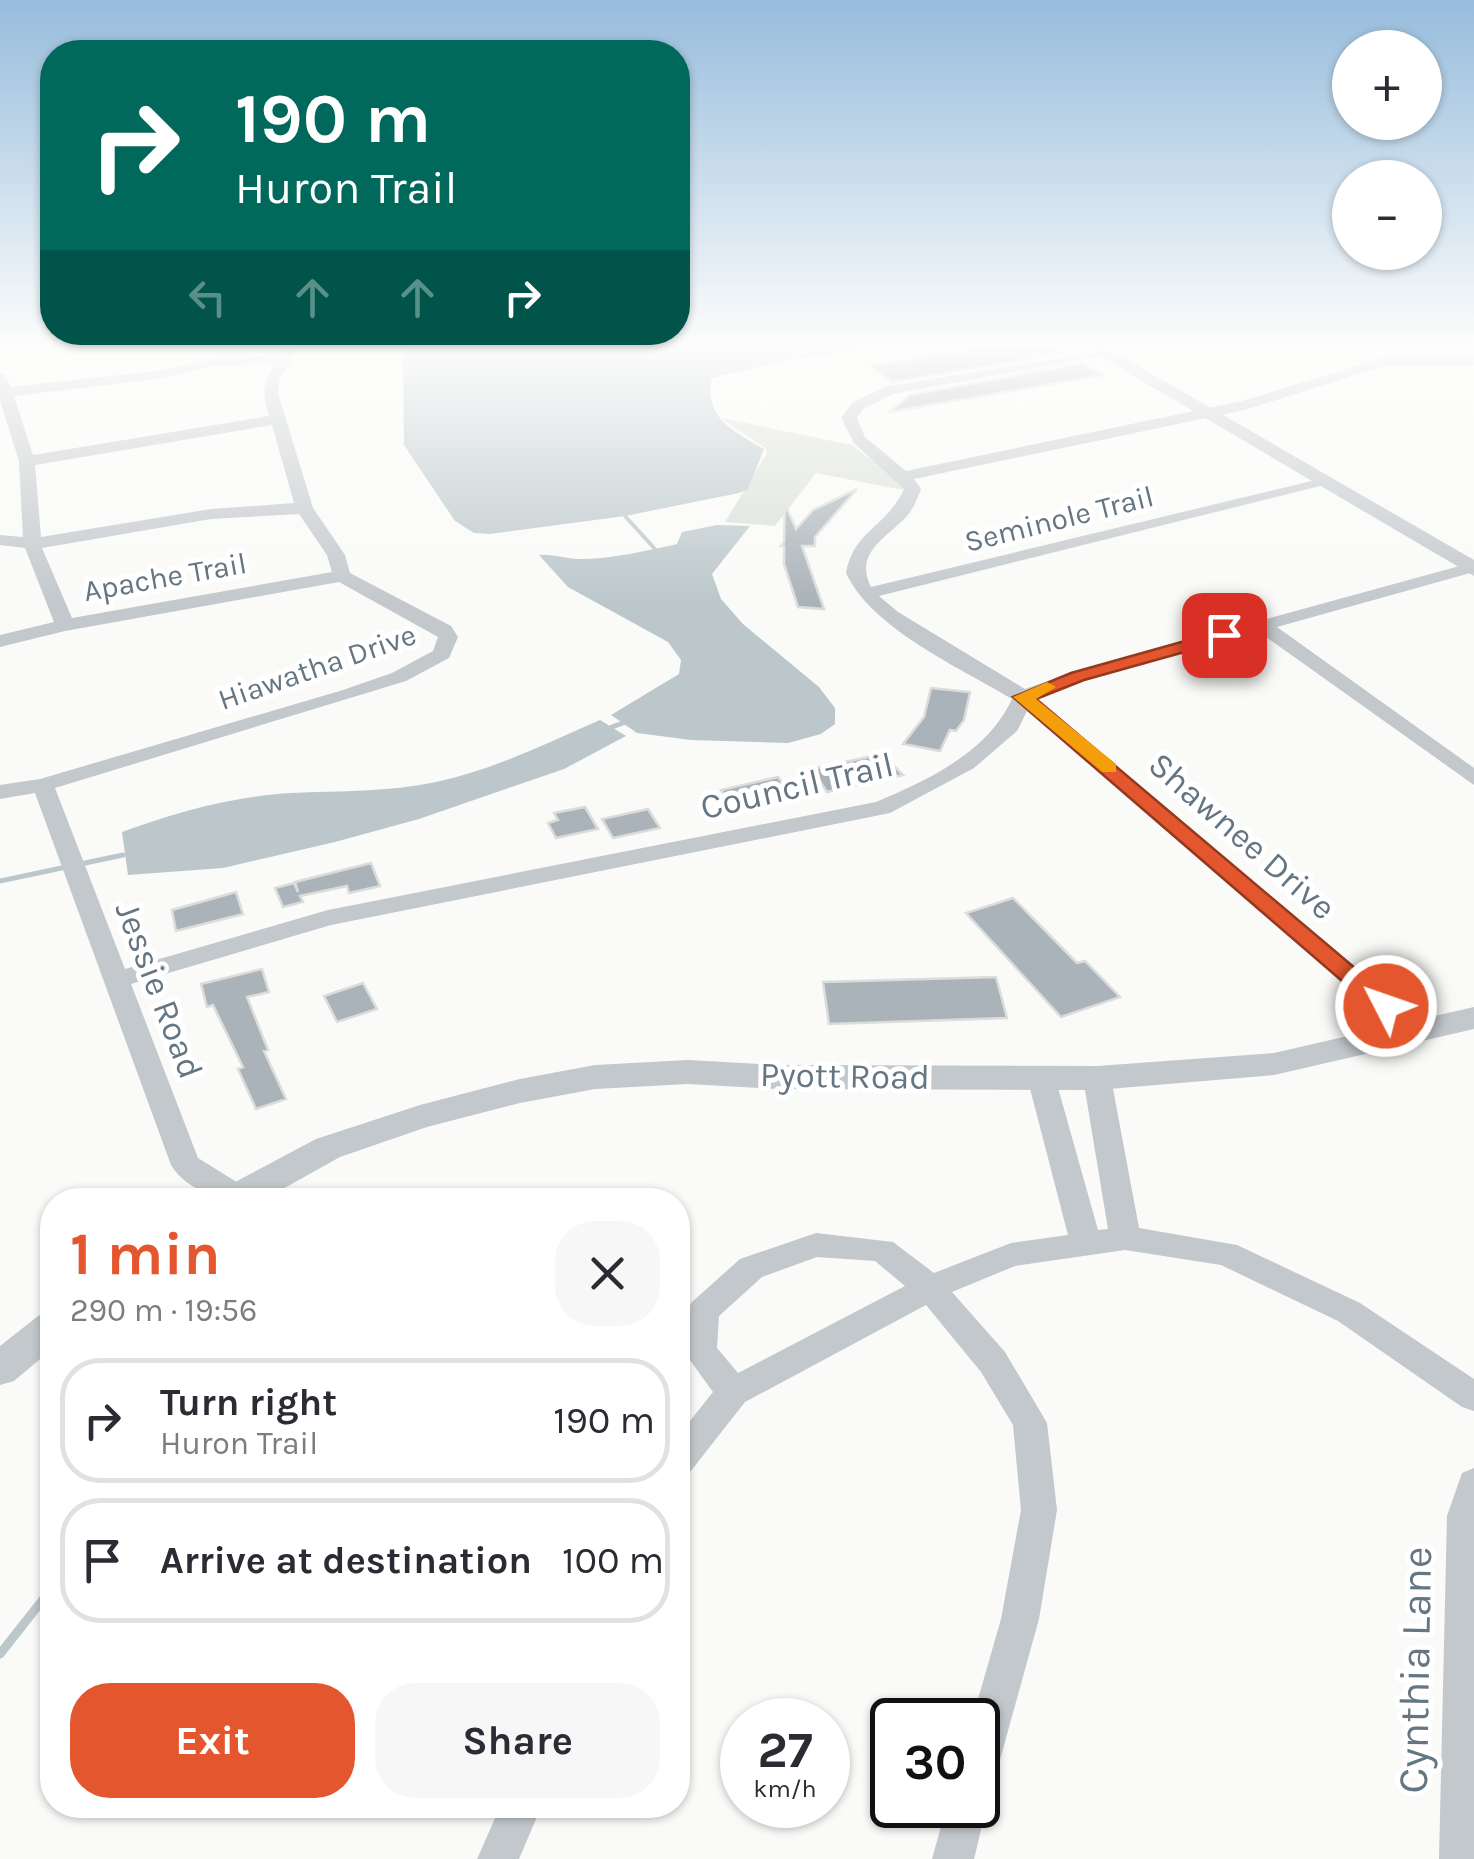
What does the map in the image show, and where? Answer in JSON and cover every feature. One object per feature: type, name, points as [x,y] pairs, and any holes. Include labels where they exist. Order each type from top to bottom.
[{"type":"street","points":[[18,431],[27,461],[32,544],[65,625]]},
{"type":"street","points":[[27,461],[211,431]]},
{"type":"street","points":[[281,431],[304,508],[336,556],[342,576]]},
{"type":"street","points":[[852,431],[905,476],[913,488],[903,511],[859,551],[855,573],[865,594],[891,616],[1022,697],[1078,676],[1472,568]]},
{"type":"street","points":[[905,476],[1116,431]]},
{"type":"street","points":[[1236,431],[1472,568]]},
{"type":"street","name":"Seminole Trail","points":[[865,594],[1324,483]]},
{"type":"street","points":[[0,540],[32,544],[211,514],[304,508]]},
{"type":"street","name":"Apache Trail","points":[[0,642],[65,625],[342,576]]},
{"type":"street","name":"Hiawatha Drive","points":[[0,792],[43,786],[350,694],[399,677],[442,654],[447,646],[444,630],[342,576]]},
{"type":"street","points":[[1261,625],[1474,778]]},
{"type":"street","name":"Council Trail","points":[[115,980],[328,918],[882,808],[932,786],[965,762],[1009,725],[1022,697]]},
{"type":"street","name":"Shawnee Drive","points":[[1022,697],[1414,1031]]},
{"type":"street","name":"Jessie Road","points":[[43,786],[186,1165],[220,1188]]},
{"type":"street","name":"Pyott Road","points":[[254,1188],[328,1148],[432,1113],[595,1077],[688,1072],[777,1077],[1096,1078],[1274,1064],[1474,1018]]},
{"type":"street","points":[[1041,1077],[1086,1244]]},
{"type":"street","points":[[1096,1078],[1125,1238]]},
{"type":"street","points":[[690,1446],[733,1392],[930,1288],[1011,1255],[1125,1238],[1226,1254],[1349,1312],[1474,1397]]},
{"type":"street","points":[[733,1392],[700,1352],[703,1311],[751,1268],[816,1246],[882,1250],[930,1288],[993,1362],[1030,1423],[1039,1510],[1020,1619],[998,1698]]},
{"type":"street","points":[[0,1369],[40,1337]]},
{"type":"street","name":"Cynthia Lane","points":[[1460,1859],[1465,1516],[1474,1484]]},
{"type":"street","points":[[498,1859],[516,1818]]},
{"type":"street","points":[[953,1859],[961,1828]]},
{"type":"shaded area","points":[[404,431],[735,431],[764,449],[748,489],[739,493],[625,516],[490,534],[474,533],[455,521],[404,445]]},
{"type":"shaded area","points":[[740,431],[783,431],[852,445],[902,483],[903,490],[816,473],[775,526],[725,522],[767,453]]},
{"type":"shaded area","points":[[717,525],[750,526],[712,574],[721,599],[743,624],[819,687],[835,708],[835,724],[821,734],[788,743],[691,740],[637,733],[611,715],[679,674],[681,660],[668,642],[568,587],[539,555],[579,559],[628,554],[677,544],[682,532]]},
{"type":"shaded area","points":[[600,720],[626,736],[564,769],[419,819],[223,868],[128,875],[122,832],[142,825],[205,806],[249,798],[436,782],[499,763]]},
{"type":"building","points":[[857,489],[815,537],[815,546],[802,546],[824,609],[798,607],[781,546],[785,504],[796,529],[813,510]]},
{"type":"building","points":[[931,688],[970,692],[964,720],[956,731],[950,730],[940,751],[903,744],[924,717]]},
{"type":"building","points":[[882,754],[903,775],[827,792],[812,769]]},
{"type":"building","points":[[778,777],[791,794],[734,808],[721,790]]},
{"type":"building","points":[[585,807],[598,829],[556,838],[548,823],[558,820],[554,813]]},
{"type":"building","points":[[648,809],[660,828],[613,838],[602,819]]},
{"type":"building","points":[[371,863],[380,886],[349,893],[347,886],[300,896],[303,902],[283,907],[275,888],[294,883],[298,892],[295,882]]},
{"type":"building","points":[[236,892],[243,914],[176,931],[172,910]]},
{"type":"building","points":[[1013,898],[1077,963],[1085,961],[1120,997],[1061,1017],[966,913]]},
{"type":"building","points":[[262,969],[269,992],[247,997],[268,1050],[264,1051],[286,1099],[256,1109],[238,1069],[243,1067],[213,1005],[207,1007],[201,984]]},
{"type":"building","points":[[996,977],[1007,1018],[829,1024],[823,982]]},
{"type":"building","points":[[363,983],[377,1009],[337,1022],[324,996]]},
{"type":"waterway","points":[[625,516],[655,549]]},
{"type":"waterway","points":[[612,727],[623,723]]},
{"type":"waterway","points":[[0,881],[123,855]]},
{"type":"waterway","points":[[0,1654],[40,1603]]},
{"type":"slow traffic","points":[[1047,687],[1022,697],[1109,768]]},
{"type":"route","points":[[1224,635],[1078,676],[1022,697],[1386,1006]]}]
